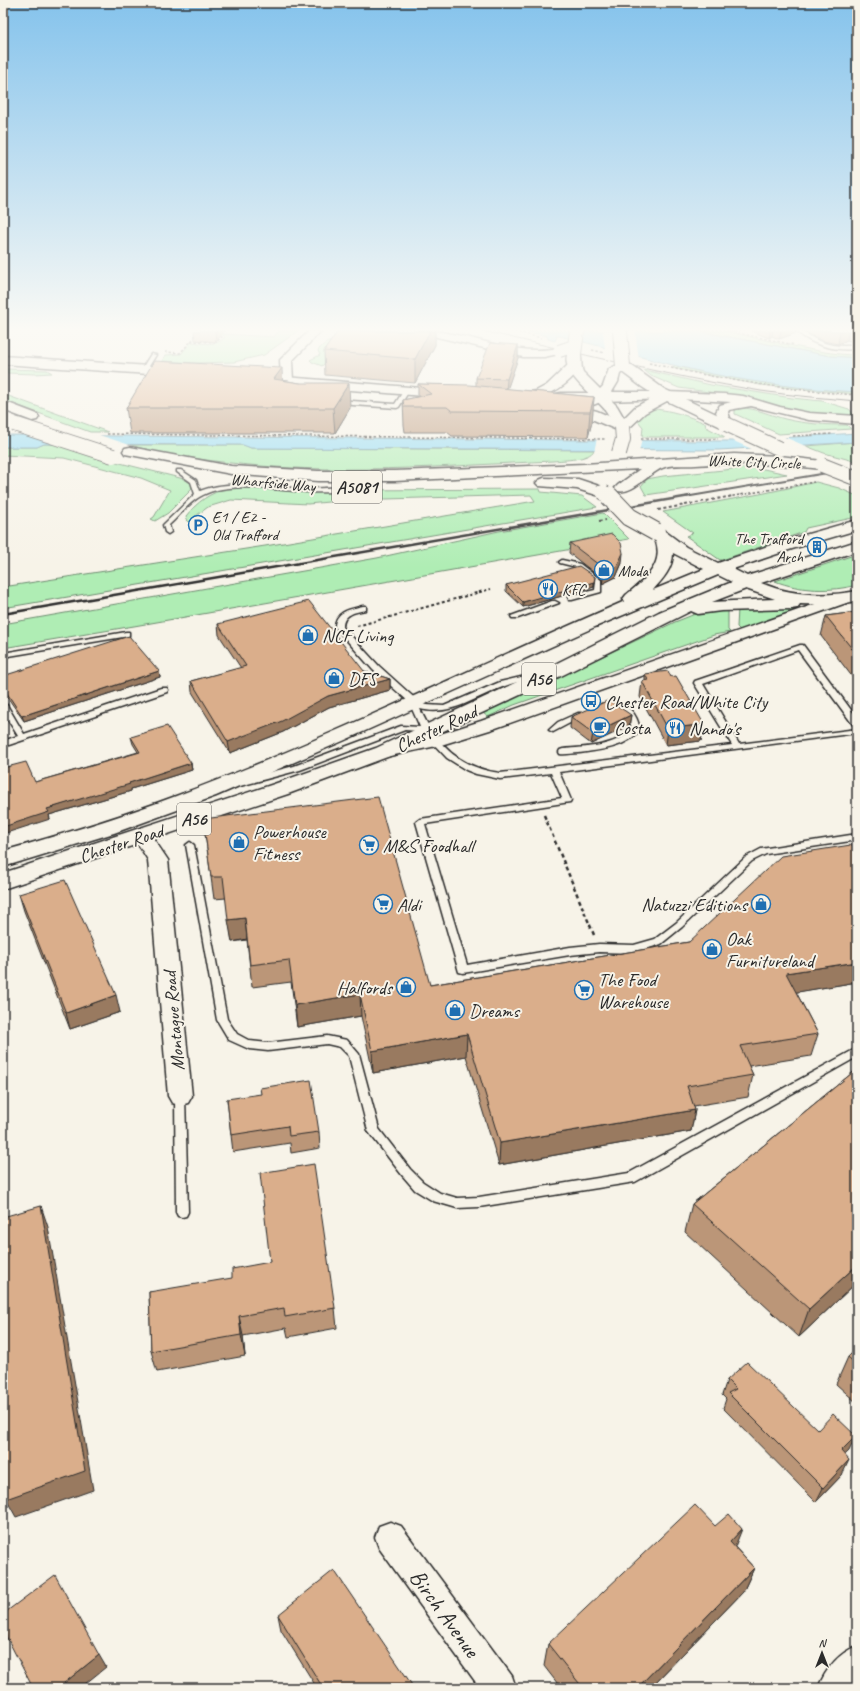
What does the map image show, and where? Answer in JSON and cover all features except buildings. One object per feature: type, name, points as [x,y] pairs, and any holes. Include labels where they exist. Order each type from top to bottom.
[{"type":"main road","name":"Wharfside Way","points":[[15,410],[67,432],[130,451],[231,470],[318,476],[395,476],[618,459]]},
{"type":"main road","points":[[576,410],[622,427]]},
{"type":"main road","points":[[613,410],[622,427],[623,439],[618,459],[617,476],[623,489],[647,516],[659,535]]},
{"type":"main road","points":[[622,427],[640,410]]},
{"type":"main road","points":[[696,410],[802,460]]},
{"type":"main road","name":"Wharfside Way","points":[[8,422],[113,456],[179,471],[263,482],[350,486],[562,483],[585,486],[607,494],[629,517],[659,535]]},
{"type":"main road","name":"White City Circle","points":[[618,459],[672,462],[734,458],[802,460],[828,467],[857,478]]},
{"type":"main road","name":"White City Circle","points":[[623,489],[648,469],[672,462]]},
{"type":"main road","name":"Chester Road","points":[[3,858],[134,818],[208,791],[619,610],[717,569],[792,544],[857,525]]},
{"type":"main road","name":"A56","points":[[659,535],[703,563],[768,591],[780,595],[824,600]]},
{"type":"main road","name":"A56","points":[[619,610],[650,584],[662,569],[666,556],[659,535]]},
{"type":"main road","name":"Chester Road","points":[[3,881],[142,836],[383,752],[431,737],[556,671],[665,616],[747,582],[822,556],[857,546]]},
{"type":"main road","name":"A56","points":[[665,616],[710,607],[782,605],[853,598]]},
{"type":"main road","points":[[837,1688],[857,1665]]},
{"type":"street","points":[[723,410],[722,412],[726,424]]},
{"type":"street","points":[[779,410],[805,416],[857,420]]},
{"type":"street","points":[[431,737],[492,724],[853,598]]},
{"type":"street","name":"Montague Road","points":[[142,836],[150,845],[158,860],[180,1096]]},
{"type":"street","name":"Birch Avenue","points":[[390,1537],[500,1688]]},
{"type":"lane","points":[[179,471],[194,481],[198,495]]},
{"type":"lane","points":[[168,532],[166,525],[198,495],[215,488],[228,486],[319,491],[336,490],[350,486]]},
{"type":"lane","points":[[562,562],[578,566],[599,582],[599,590],[572,598]]},
{"type":"lane","points":[[515,616],[555,603]]},
{"type":"lane","points":[[363,608],[342,616],[338,624],[341,630],[376,668],[417,705],[430,709],[446,708],[503,684],[525,677],[556,671]]},
{"type":"lane","points":[[3,654],[126,634]]},
{"type":"lane","points":[[737,747],[698,683],[800,648],[857,724]]},
{"type":"lane","points":[[3,744],[164,690]]},
{"type":"lane","points":[[413,702],[431,737]]},
{"type":"lane","points":[[3,705],[22,737]]},
{"type":"lane","points":[[562,752],[613,744],[634,734],[636,730],[630,712],[625,707],[616,705],[598,707]]},
{"type":"lane","points":[[552,730],[586,712]]},
{"type":"lane","points":[[208,791],[297,768],[404,728],[420,729],[464,767],[490,775],[517,775],[857,731]]},
{"type":"lane","points":[[554,770],[567,800],[420,822],[463,969],[570,951],[600,948],[634,949],[658,942],[679,926],[749,859],[764,851],[857,837]]},
{"type":"lane","points":[[190,845],[225,1030],[233,1039],[245,1045],[259,1047],[332,1040],[346,1044],[354,1054],[374,1131],[419,1186],[437,1197],[457,1203],[479,1202],[631,1178],[857,1052]]},
{"type":"lane","name":"Montague Road","points":[[180,1096],[182,1212]]},
{"type":"path","points":[[104,434],[594,438]]},
{"type":"path","points":[[657,510],[819,481]]},
{"type":"path","points":[[598,521],[613,518]]},
{"type":"path","points":[[341,630],[491,589]]},
{"type":"path","points":[[540,804],[600,948]]},
{"type":"green space","points":[[30,410],[47,410],[108,432],[90,432]]},
{"type":"green space","points":[[649,410],[661,410],[678,413],[705,423],[706,427],[725,437],[642,437],[643,427],[638,421],[639,416]]},
{"type":"green space","points":[[735,410],[758,410],[785,419],[801,422],[847,425],[851,429],[779,434],[735,414]]},
{"type":"green space","points":[[795,410],[850,410],[855,416],[803,412]]},
{"type":"green space","points":[[857,442],[857,461],[824,453],[806,446]]},
{"type":"green space","points":[[44,444],[57,444],[104,459],[184,479],[192,484],[192,489],[168,513],[155,521],[151,519],[154,517],[170,490],[141,478],[64,458],[3,455],[3,447],[37,447]]},
{"type":"green space","points":[[130,445],[244,445],[251,448],[594,450],[592,453],[582,458],[563,460],[388,469],[346,469],[263,466],[222,462],[164,453]]},
{"type":"green space","points":[[744,468],[759,468],[787,474],[646,495],[641,486],[647,479],[663,476]]},
{"type":"green space","points":[[816,482],[839,488],[857,496],[857,517],[806,528],[804,532],[722,560],[686,536],[693,533],[663,512],[765,493]]},
{"type":"green space","points":[[228,488],[250,488],[314,493],[351,490],[540,489],[541,492],[582,496],[597,507],[3,608],[3,587],[265,546],[535,501],[531,495],[349,500],[308,504],[231,500],[208,507],[193,518],[194,521],[188,522],[186,516],[195,506],[210,495]]},
{"type":"green space","points":[[603,513],[629,539],[3,648],[3,624],[377,558],[499,531]]},
{"type":"green space","points":[[857,554],[857,585],[837,589],[805,589],[775,581]]},
{"type":"green space","points":[[728,609],[728,630],[730,632],[714,635],[514,705],[488,717],[483,713],[675,622],[695,614]]},
{"type":"green space","points":[[738,609],[796,609],[797,611],[740,630],[737,627]]},
{"type":"water","points":[[857,433],[857,442],[719,450],[251,448],[243,445],[44,444],[37,447],[3,447],[3,435],[733,441]]},
{"type":"pier","points":[[22,433],[93,433],[136,447],[63,447]]},
{"type":"pier","points":[[782,436],[808,447],[754,450],[729,439]]},
{"type":"pier","points":[[597,438],[642,439],[639,452],[594,452]]},
{"type":"railway","points":[[685,497],[857,468]]},
{"type":"railway","points":[[3,614],[690,496]]},
{"type":"place","name":"E1 / E2 - Old Trafford","points":[[198,525]]},
{"type":"place","name":"The Trafford Arch","points":[[817,547]]},
{"type":"place","name":"Moda","points":[[604,570]]},
{"type":"place","name":"KFC","points":[[548,589]]},
{"type":"place","name":"NCF Living","points":[[308,635]]},
{"type":"place","name":"DFS","points":[[334,678]]},
{"type":"place","name":"Chester Road/White City","points":[[591,701]]},
{"type":"place","name":"Costa","points":[[600,727]]},
{"type":"place","name":"Nando's","points":[[675,728]]},
{"type":"place","name":"Powerhouse Fitness","points":[[239,842]]},
{"type":"place","name":"M&S Foodhall","points":[[369,845]]},
{"type":"place","name":"Aldi","points":[[383,904]]},
{"type":"place","name":"Natuzzi Editions","points":[[761,904]]},
{"type":"place","name":"Oak Furnitureland","points":[[712,949]]},
{"type":"place","name":"Halfords","points":[[406,987]]},
{"type":"place","name":"The Food Warehouse","points":[[584,990]]},
{"type":"place","name":"Dreams","points":[[455,1010]]}]
